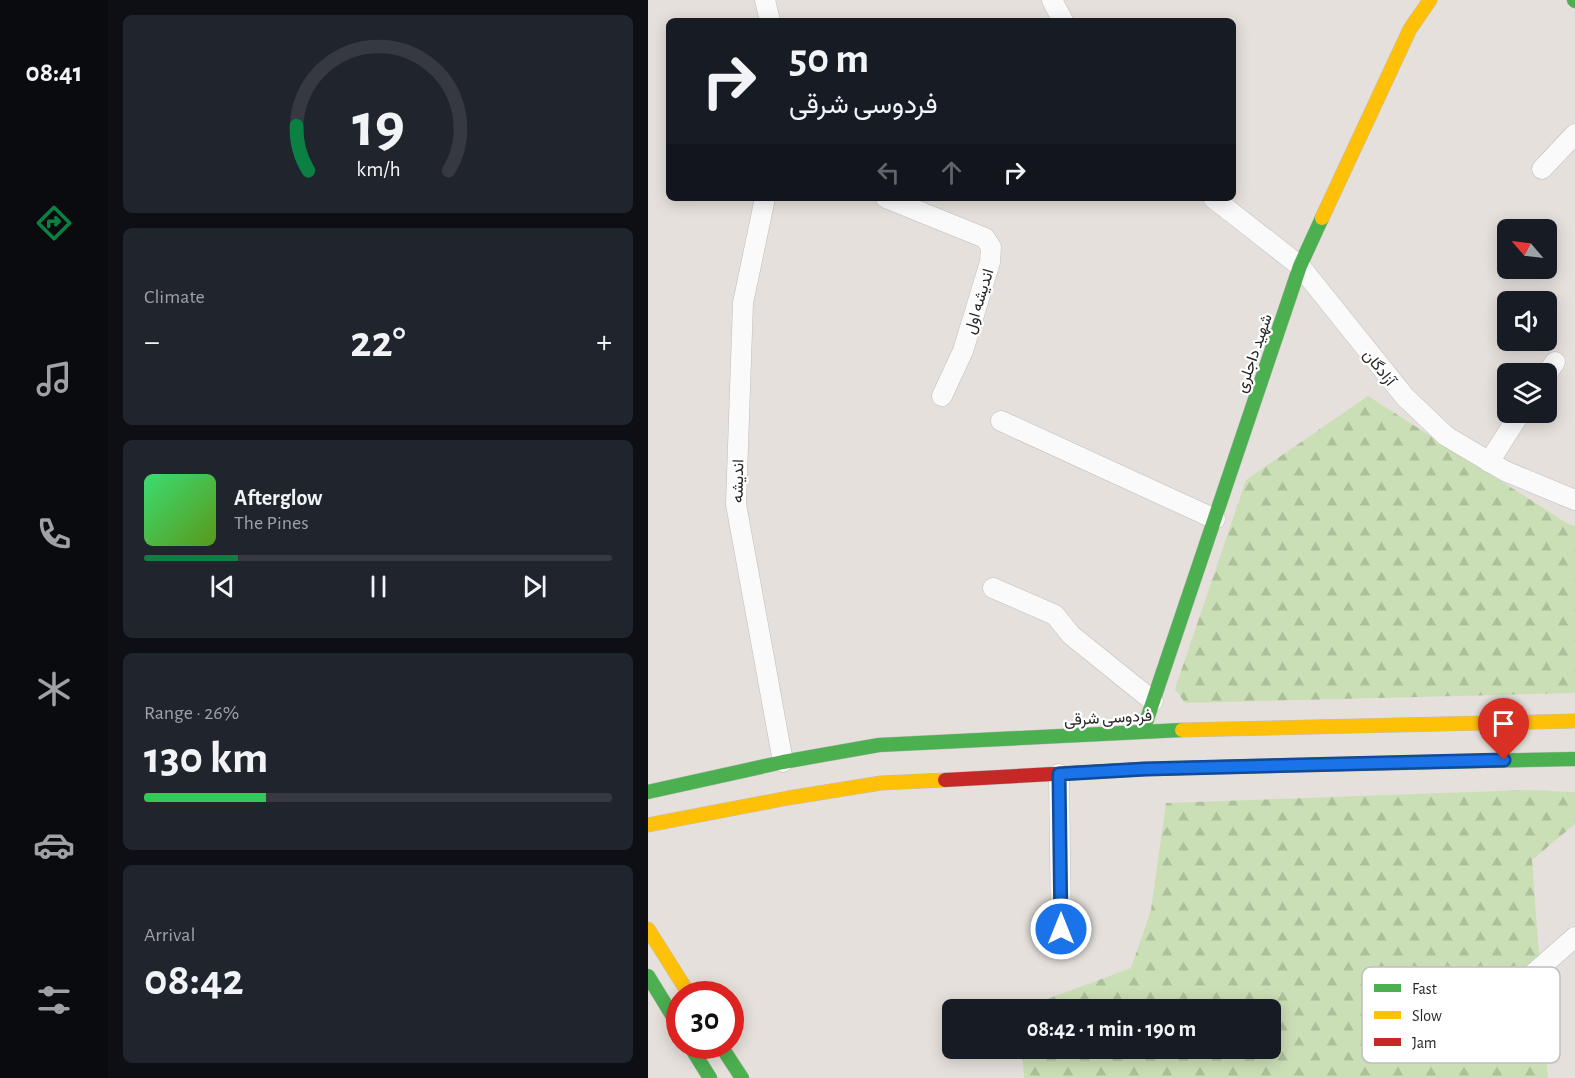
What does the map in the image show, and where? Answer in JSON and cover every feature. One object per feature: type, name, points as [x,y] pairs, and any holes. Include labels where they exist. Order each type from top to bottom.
[{"type":"main road","name":"شهید داجلری","points":[[1143,731],[1300,266],[1410,29],[1430,0]]},
{"type":"main road","name":"فردوسی شرقی","points":[[648,792],[783,762],[879,745],[1143,731],[1458,728],[1575,721]]},
{"type":"main road","points":[[648,825],[881,783],[1457,756],[1575,759]]},
{"type":"main road","points":[[648,929],[681,981]]},
{"type":"main road","points":[[648,976],[666,1005]]},
{"type":"main road","points":[[698,1059],[710,1078]]},
{"type":"main road","points":[[730,1059],[742,1078]]},
{"type":"street","points":[[1542,169],[1575,134]]},
{"type":"street","name":"اندیشه","points":[[764,201],[743,303],[736,504],[783,762]]},
{"type":"street","name":"اندیشه اول","points":[[893,201],[985,238],[991,247],[990,262],[963,351],[942,396]]},
{"type":"street","name":"آزادگان","points":[[1217,201],[1300,266],[1405,397],[1446,436],[1505,471],[1575,500]]},
{"type":"street","points":[[1000,421],[1215,519]]},
{"type":"street","points":[[1489,462],[1514,423]]},
{"type":"street","points":[[993,588],[1055,615],[1071,635],[1153,701]]},
{"type":"street","points":[[1059,774],[1061,929]]},
{"type":"street","points":[[1541,967],[1575,937]]},
{"type":"green space","points":[[1368,396],[1568,524],[1575,526],[1575,693],[1185,703],[1175,689],[1246,480]]},
{"type":"green space","points":[[1527,790],[1575,792],[1575,824],[1532,860],[1540,967],[1362,967],[1362,1063],[1547,1063],[1548,1078],[1024,1078],[1023,1059],[1281,1059],[1281,999],[1048,999],[1131,968],[1151,910],[1166,803]]},
{"type":"traffic: fast","points":[[1143,731],[1300,266],[1322,218]]},
{"type":"traffic: fast","points":[[648,792],[783,762],[879,745],[1182,730]]},
{"type":"traffic: fast","points":[[1257,766],[1575,759]]},
{"type":"traffic: fast","points":[[648,976],[666,1005]]},
{"type":"traffic: fast","points":[[698,1059],[710,1078]]},
{"type":"traffic: fast","points":[[730,1059],[742,1078]]},
{"type":"traffic: slow","points":[[1322,218],[1410,29],[1430,0]]},
{"type":"traffic: slow","points":[[1182,730],[1575,721]]},
{"type":"traffic: slow","points":[[648,825],[881,783],[945,780]]},
{"type":"traffic: slow","points":[[648,929],[681,981]]},
{"type":"traffic: jam","points":[[945,780],[1145,769],[1257,766]]},
{"type":"route","points":[[1061,929],[1059,774],[1145,769],[1504,760]]}]
